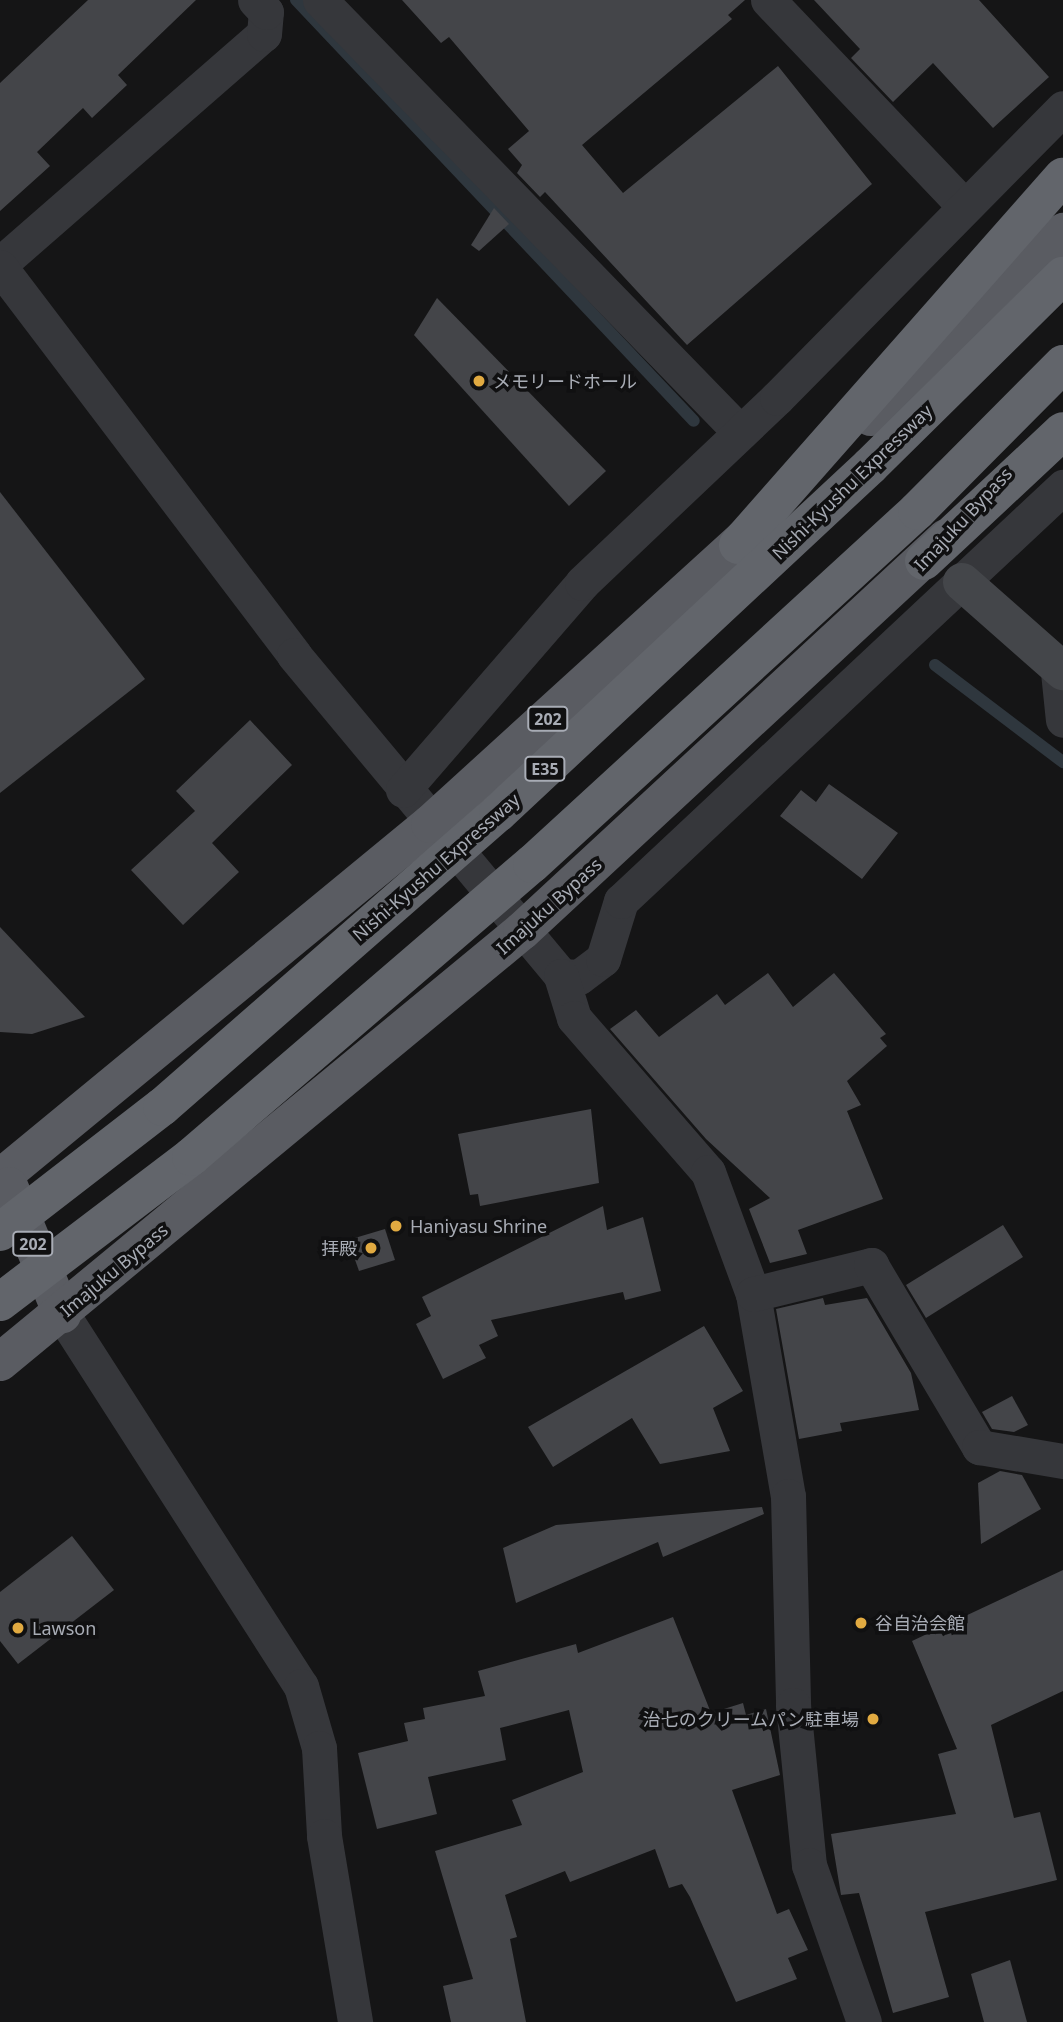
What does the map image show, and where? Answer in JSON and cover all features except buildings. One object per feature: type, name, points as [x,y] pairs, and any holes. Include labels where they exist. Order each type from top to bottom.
[{"type":"highway","points":[[738,545],[1062,178]]},
{"type":"highway","name":"202","points":[[62,1314],[1,1173],[430,824],[738,545],[1063,232]]},
{"type":"highway","name":"Nishi-Kyushu Expressway","points":[[0,1232],[162,1107],[498,813],[870,466],[1063,276]]},
{"type":"highway","points":[[0,1302],[191,1157],[532,864],[916,511],[1063,364]]},
{"type":"highway","name":"Imajuku Bypass","points":[[0,1362],[62,1314],[522,931],[924,561],[1063,412]]},
{"type":"highway","points":[[924,561],[1063,431]]},
{"type":"main road","points":[[961,582],[1060,672]]},
{"type":"street","points":[[255,0],[267,12],[264,34],[0,265],[403,790],[561,976],[574,1018],[708,1172],[753,1294],[788,1496],[793,1705],[809,1865],[864,2022]]},
{"type":"street","points":[[320,0],[740,432]]},
{"type":"street","points":[[768,0],[962,204]]},
{"type":"street","points":[[403,790],[582,583],[740,432],[962,204],[1063,108]]},
{"type":"street","points":[[561,976],[579,977],[603,959],[621,901],[1063,487]]},
{"type":"street","points":[[1060,672],[1063,720]]},
{"type":"street","points":[[753,1294],[871,1265],[979,1447],[1063,1461]]},
{"type":"street","points":[[62,1314],[301,1686],[319,1748],[324,1836],[355,2022]]},
{"type":"waterway","points":[[296,0],[694,421]]},
{"type":"waterway","points":[[935,665],[1063,762]]},
{"type":"place","name":"メモリードホール","points":[[479,381]]},
{"type":"place","name":"Haniyasu Shrine","points":[[396,1226]]},
{"type":"place","name":"拝殿","points":[[371,1248]]},
{"type":"place","name":"谷自治会館","points":[[861,1623]]},
{"type":"place","name":"Lawson","points":[[18,1628]]},
{"type":"place","name":"治七のクリームパン駐車場","points":[[873,1719]]}]
